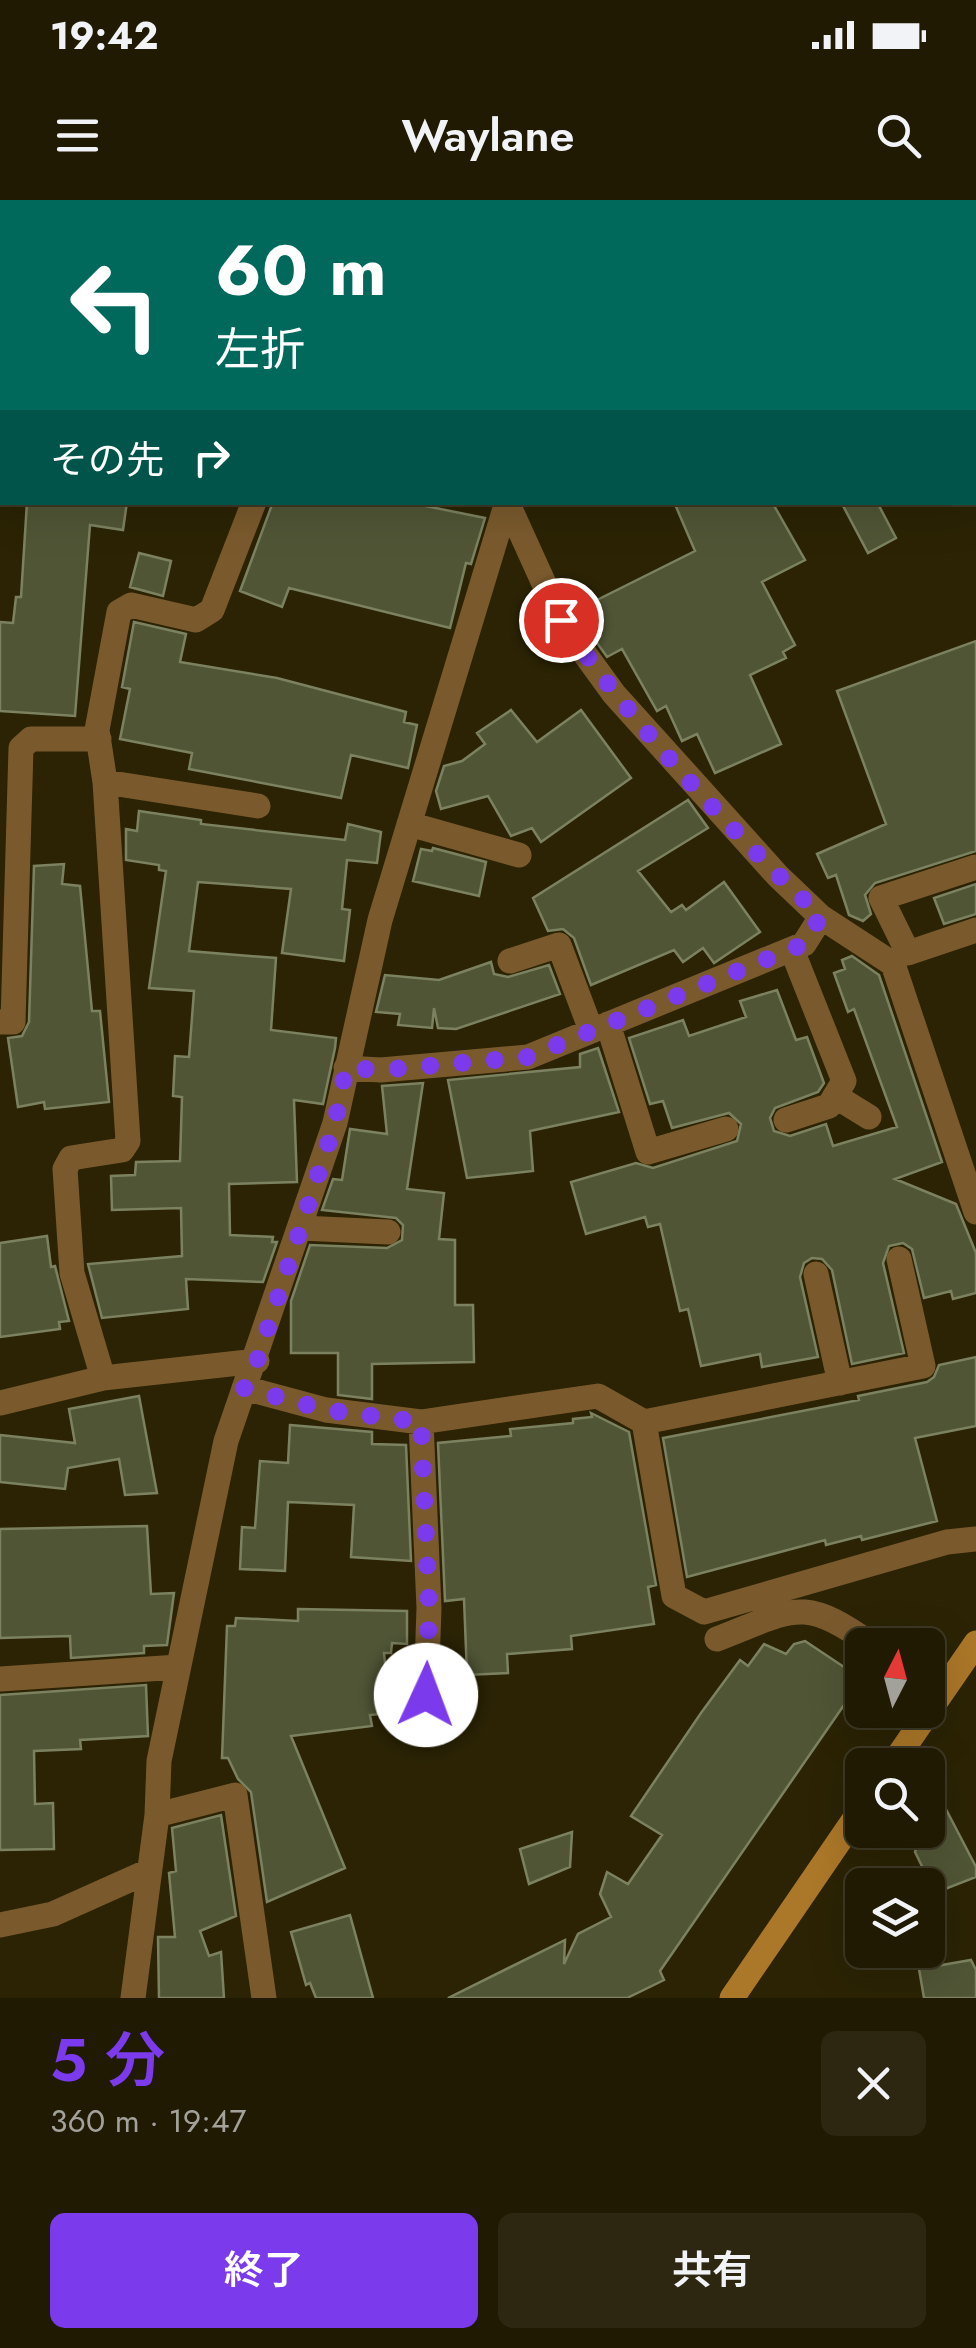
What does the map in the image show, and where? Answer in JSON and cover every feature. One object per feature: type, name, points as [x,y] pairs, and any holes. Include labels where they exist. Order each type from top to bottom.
[{"type":"main road","points":[[945,1678],[976,1643]]},
{"type":"main road","points":[[732,1998],[845,1833]]},
{"type":"street","points":[[103,1378],[72,1273],[66,1170],[71,1158],[122,1150],[128,1141],[99,738],[120,612],[131,604],[196,620],[212,610],[253,505]]},
{"type":"street","points":[[134,1998],[157,1815],[159,1761],[226,1441],[257,1361],[335,1123],[380,920],[505,505]]},
{"type":"street","points":[[507,505],[561,620],[614,694],[778,876],[821,916],[893,964],[976,1212]]},
{"type":"street","points":[[0,1022],[12,1022],[21,748],[31,739],[99,738]]},
{"type":"street","points":[[105,782],[258,806]]},
{"type":"street","points":[[409,824],[520,855]]},
{"type":"street","points":[[976,867],[881,898],[908,953],[976,930]]},
{"type":"street","points":[[346,1068],[381,1070],[528,1057],[792,950],[804,944],[821,916]]},
{"type":"street","points":[[510,961],[558,946],[599,1027],[648,1152],[726,1129]]},
{"type":"street","points":[[786,1120],[829,1106],[844,1081],[792,950]]},
{"type":"street","points":[[835,1096],[869,1117]]},
{"type":"street","points":[[300,1228],[388,1232]]},
{"type":"street","points":[[244,1388],[326,1410],[421,1422],[598,1396],[644,1422],[924,1366],[899,1259]]},
{"type":"street","points":[[816,1274],[840,1383]]},
{"type":"street","points":[[0,1402],[103,1378],[257,1361]]},
{"type":"street","points":[[421,1422],[429,1608],[426,1695]]},
{"type":"street","points":[[644,1422],[674,1596],[704,1612],[947,1542],[976,1539]]},
{"type":"street","points":[[717,1639],[806,1610],[830,1614],[849,1628]]},
{"type":"street","points":[[0,1679],[178,1666]]},
{"type":"street","points":[[157,1815],[235,1795],[264,1998]]},
{"type":"street","points":[[0,1925],[53,1914],[148,1871]]},
{"type":"building","points":[[27,505],[127,505],[123,530],[90,525],[75,716],[0,711],[0,622],[13,623],[16,597],[21,597]]},
{"type":"building","points":[[272,505],[421,505],[485,518],[471,564],[466,563],[450,628],[289,588],[282,607],[240,591]]},
{"type":"building","points":[[675,505],[774,505],[805,560],[762,582],[795,645],[783,652],[786,658],[750,675],[781,744],[715,773],[697,734],[682,741],[666,706],[657,711],[622,649],[607,657],[590,633],[600,625],[589,604],[695,551]]},
{"type":"building","points":[[843,505],[879,505],[896,538],[868,553]]},
{"type":"building","points":[[139,553],[171,561],[163,596],[130,587]]},
{"type":"building","points":[[134,622],[186,634],[180,662],[277,678],[406,712],[404,722],[417,725],[408,768],[351,755],[341,798],[189,769],[192,753],[120,739],[130,689],[122,687]]},
{"type":"building","points":[[976,641],[976,851],[875,883],[865,895],[871,914],[863,921],[849,915],[836,875],[828,878],[817,854],[886,824],[837,691]]},
{"type":"building","points":[[511,710],[537,742],[581,710],[631,778],[541,842],[532,828],[511,836],[488,796],[441,809],[436,791],[444,766],[462,761],[485,744],[477,733]]},
{"type":"building","points":[[688,800],[708,828],[638,871],[671,912],[682,905],[686,910],[724,882],[760,932],[714,963],[703,948],[683,962],[674,950],[591,985],[574,938],[563,929],[548,931],[533,898]]},
{"type":"building","points":[[139,811],[201,820],[201,824],[345,840],[348,824],[381,832],[377,863],[347,860],[342,909],[350,910],[344,961],[282,953],[291,889],[198,882],[189,951],[276,958],[271,1030],[336,1038],[323,1104],[294,1100],[297,1182],[229,1184],[230,1235],[273,1237],[272,1242],[277,1242],[263,1282],[186,1279],[188,1309],[102,1318],[88,1264],[182,1256],[181,1208],[112,1210],[111,1176],[135,1175],[136,1162],[180,1161],[182,1097],[173,1096],[175,1056],[189,1057],[194,991],[149,988],[166,871],[159,870],[159,865],[126,860],[126,829],[137,831]]},
{"type":"building","points":[[433,848],[486,862],[479,896],[413,881],[421,849]]},
{"type":"building","points":[[64,864],[62,884],[80,886],[92,1011],[100,1011],[109,1102],[45,1109],[44,1102],[18,1107],[8,1038],[22,1036],[29,1022],[34,866]]},
{"type":"building","points":[[976,884],[976,914],[944,924],[934,898]]},
{"type":"building","points":[[852,956],[879,975],[942,1162],[895,1179],[956,1204],[976,1253],[976,1293],[953,1299],[951,1291],[924,1298],[912,1249],[903,1243],[889,1246],[883,1263],[904,1353],[852,1364],[832,1270],[822,1259],[812,1258],[804,1263],[800,1277],[818,1357],[762,1367],[760,1354],[701,1366],[688,1309],[680,1311],[660,1224],[648,1227],[645,1217],[586,1234],[571,1182],[636,1163],[653,1168],[737,1141],[741,1124],[729,1113],[672,1128],[663,1101],[650,1104],[629,1038],[683,1020],[689,1036],[746,1017],[740,1001],[777,990],[796,1040],[807,1037],[824,1083],[818,1092],[775,1108],[770,1118],[774,1131],[790,1136],[826,1124],[833,1146],[897,1127],[854,1009],[848,1012],[834,973],[845,969],[842,960]]},
{"type":"building","points":[[491,962],[494,974],[508,977],[549,965],[560,994],[456,1029],[438,1028],[434,1008],[432,1028],[398,1025],[400,1014],[376,1012],[385,975],[439,980]]},
{"type":"building","points":[[598,1048],[619,1112],[530,1131],[533,1171],[467,1178],[448,1080],[580,1067],[580,1054]]},
{"type":"building","points":[[423,1083],[407,1189],[444,1193],[439,1239],[455,1240],[455,1305],[473,1305],[474,1362],[372,1364],[372,1399],[338,1395],[338,1353],[291,1353],[291,1301],[310,1245],[387,1248],[402,1240],[403,1225],[396,1218],[322,1210],[333,1179],[342,1180],[350,1129],[387,1134],[382,1086]]},
{"type":"building","points":[[47,1236],[51,1267],[55,1266],[69,1321],[59,1322],[60,1329],[0,1337],[0,1243]]},
{"type":"building","points":[[976,1357],[976,1426],[915,1438],[937,1521],[862,1540],[861,1536],[826,1545],[825,1540],[687,1577],[663,1438],[859,1400],[858,1396],[927,1382],[939,1365]]},
{"type":"building","points":[[139,1396],[157,1493],[125,1495],[119,1459],[68,1468],[65,1489],[0,1482],[0,1435],[75,1443],[69,1409]]},
{"type":"building","points":[[591,1413],[629,1432],[656,1585],[648,1587],[654,1624],[571,1636],[572,1649],[507,1654],[508,1673],[467,1675],[464,1599],[445,1601],[438,1443],[511,1436],[510,1429],[573,1423],[573,1419],[592,1417]]},
{"type":"building","points":[[290,1425],[372,1432],[372,1444],[406,1445],[411,1561],[351,1557],[354,1505],[288,1502],[285,1571],[240,1569],[242,1527],[255,1528],[260,1461],[288,1463]]},
{"type":"building","points":[[147,1526],[151,1594],[174,1593],[167,1645],[144,1646],[144,1653],[71,1658],[70,1636],[0,1638],[0,1529]]},
{"type":"building","points":[[298,1609],[407,1611],[407,1644],[392,1643],[391,1653],[384,1653],[390,1713],[370,1715],[372,1726],[291,1736],[345,1868],[267,1902],[251,1792],[238,1779],[228,1758],[222,1758],[227,1626],[235,1626],[236,1618],[298,1621]]},
{"type":"building","points":[[805,1641],[845,1668],[845,1704],[660,1971],[664,1980],[627,1998],[448,1998],[565,1940],[564,1964],[578,1934],[611,1917],[600,1894],[607,1872],[628,1884],[662,1835],[631,1816],[740,1660],[748,1666],[764,1644],[786,1654],[794,1644]]},
{"type":"building","points":[[146,1685],[148,1736],[80,1740],[81,1749],[34,1751],[35,1804],[53,1803],[54,1849],[0,1850],[0,1695]]},
{"type":"building","points":[[945,1807],[976,1867],[976,1877],[945,1889],[945,1868],[923,1868],[916,1848],[945,1848]]},
{"type":"building","points":[[221,1815],[236,1916],[200,1931],[209,1956],[221,1952],[224,1998],[159,1998],[158,1937],[175,1937],[169,1873],[176,1871],[172,1828]]},
{"type":"building","points":[[572,1832],[570,1867],[529,1884],[520,1849]]},
{"type":"building","points":[[350,1915],[373,1998],[316,1998],[310,1983],[306,1985],[291,1932]]},
{"type":"building","points":[[971,1960],[976,1970],[976,1998],[924,1998],[919,1969],[945,1968],[945,1964]]},
{"type":"route","points":[[426,1695],[429,1608],[421,1422],[326,1410],[244,1388],[257,1361],[335,1123],[346,1068],[381,1070],[528,1057],[804,944],[821,916],[778,876],[638,724],[561,620]]}]
